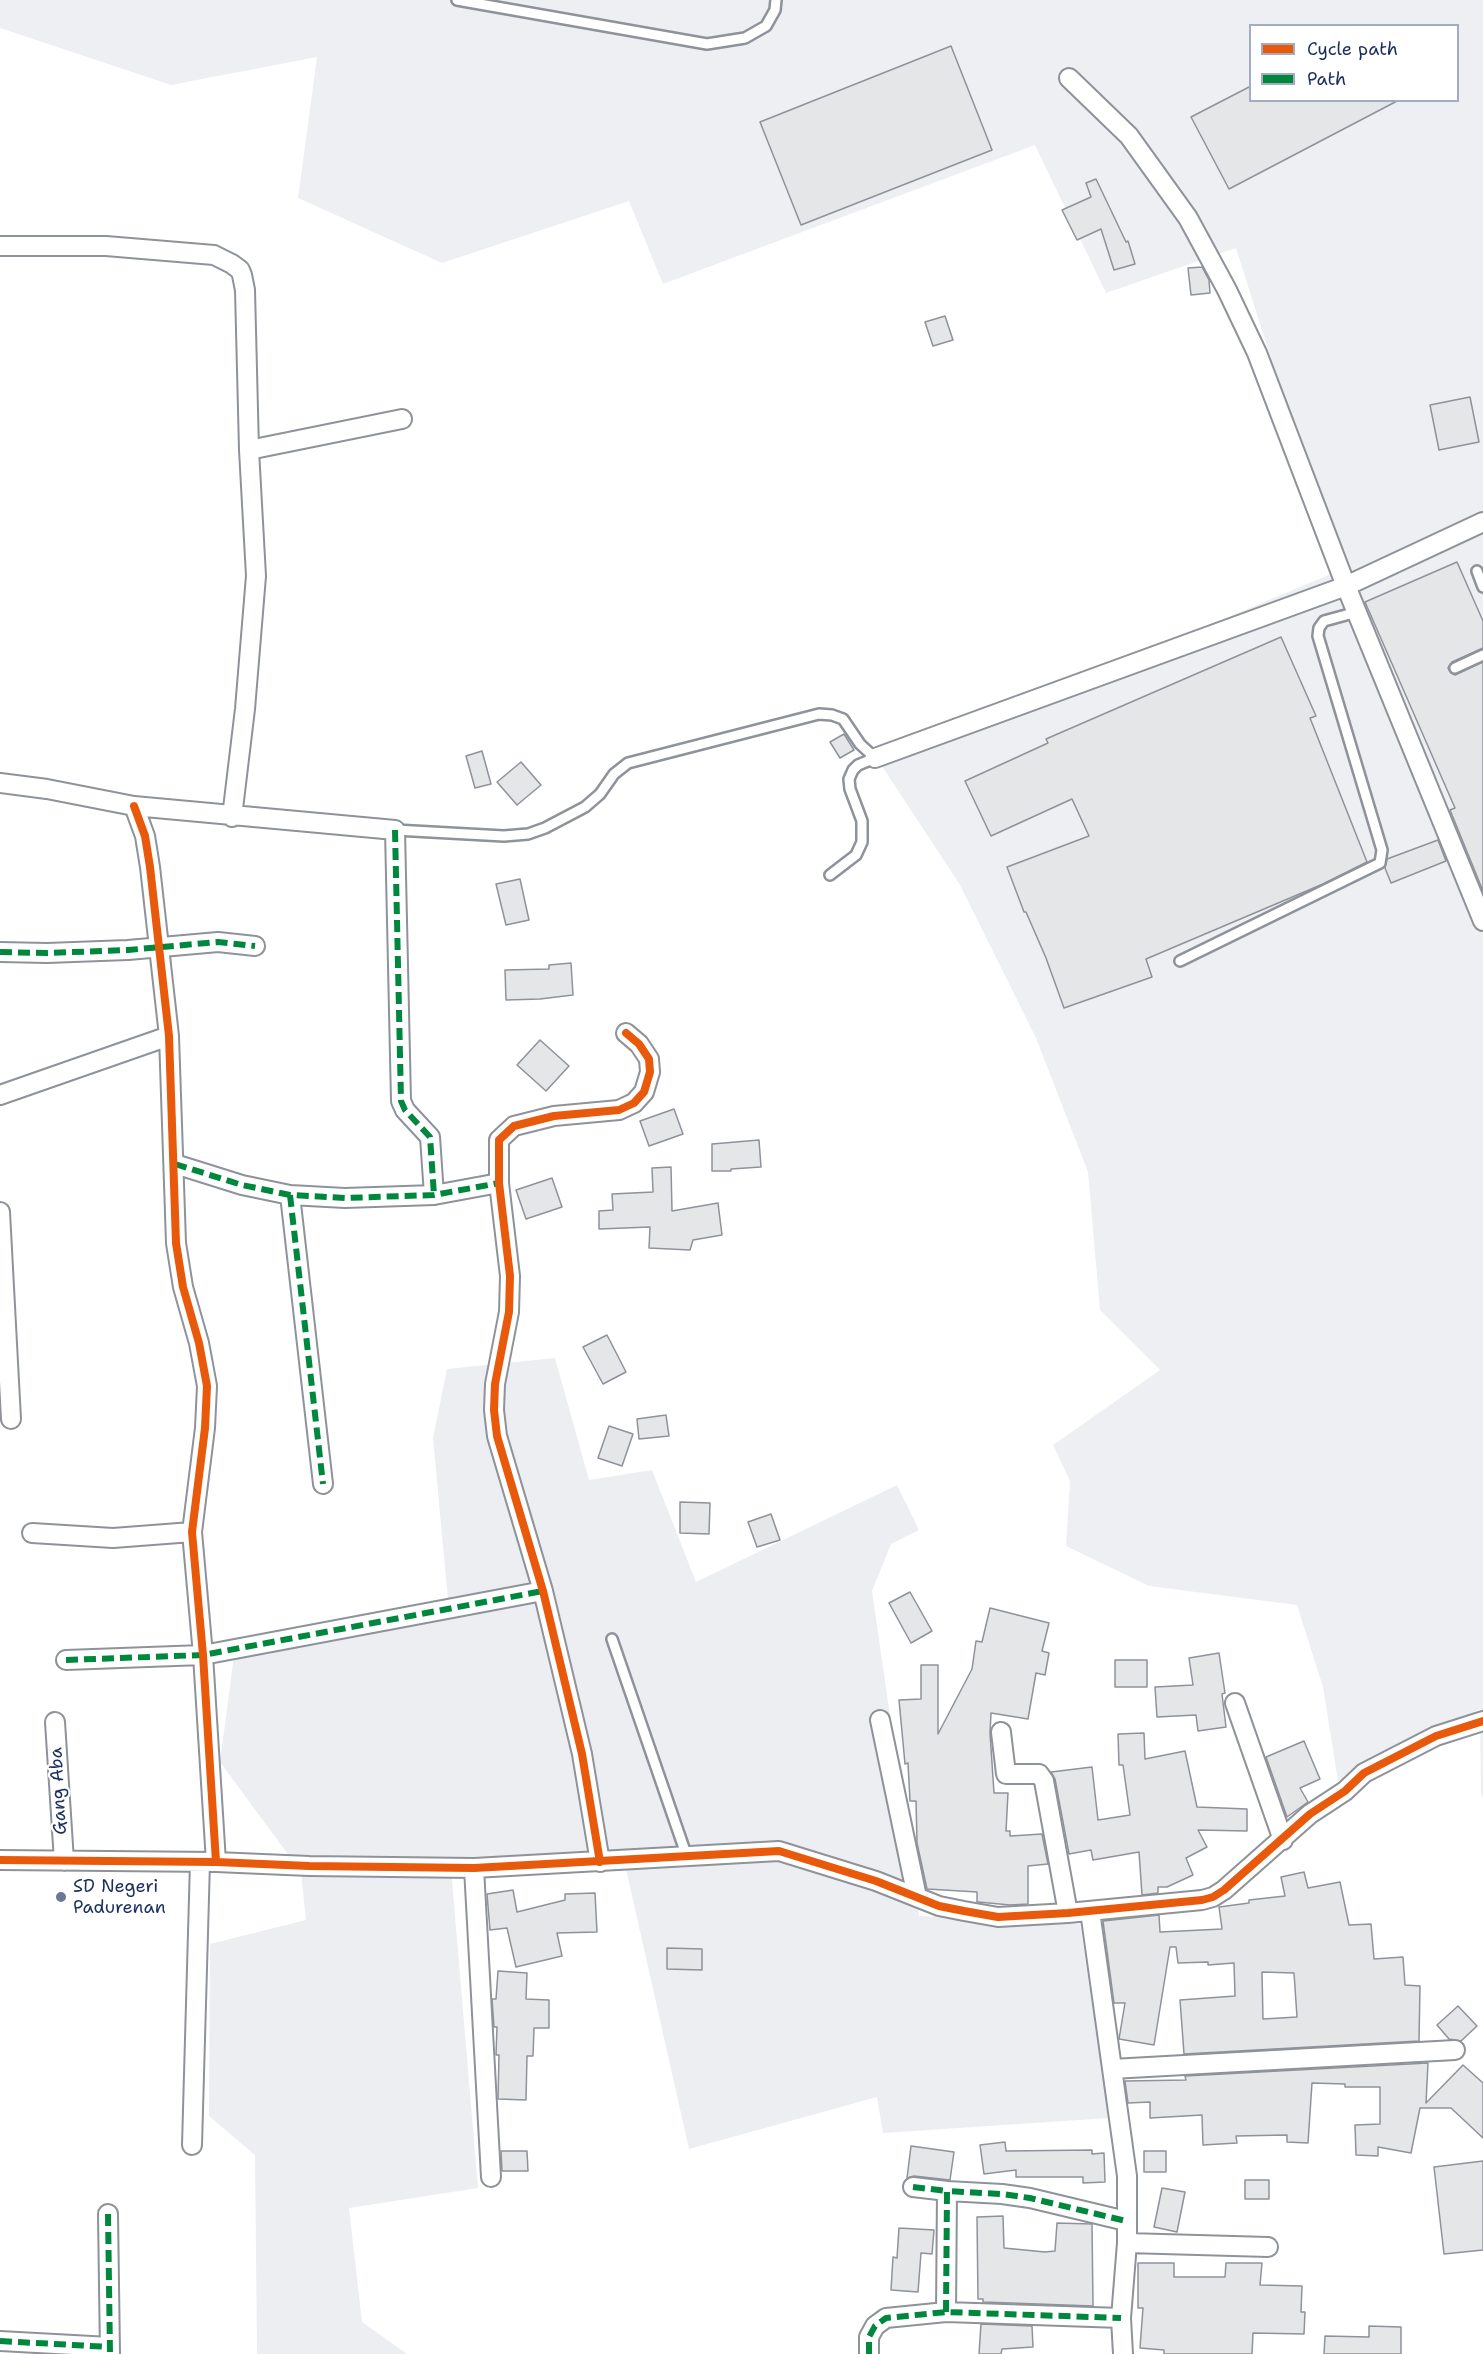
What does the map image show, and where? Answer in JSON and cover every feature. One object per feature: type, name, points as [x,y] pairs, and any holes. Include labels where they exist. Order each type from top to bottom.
[{"type":"street","points":[[1069,78],[1129,136],[1188,218],[1208,253],[1257,353],[1346,586],[1478,895],[1483,921]]},
{"type":"street","points":[[0,246],[60,245],[153,249],[214,255],[236,266],[242,275],[245,290],[249,450],[256,576],[245,709],[232,817]]},
{"type":"street","points":[[249,450],[402,419]]},
{"type":"street","points":[[875,758],[1346,586],[1483,522]]},
{"type":"street","points":[[0,783],[47,789],[134,806],[232,817],[395,830],[396,973],[401,1101],[405,1110],[429,1137],[434,1195]]},
{"type":"street","points":[[134,806],[145,836],[169,1036],[176,1243],[183,1287],[199,1343],[207,1386],[205,1428],[192,1532],[203,1655],[208,1862],[192,2145]]},
{"type":"street","points":[[0,952],[128,950],[218,942],[255,946]]},
{"type":"street","points":[[600,1862],[582,1754],[543,1591],[497,1436],[494,1410],[495,1384],[509,1312],[510,1276],[499,1183],[499,1140],[514,1126],[554,1116],[619,1110],[634,1103],[644,1092],[650,1072],[649,1059],[639,1044],[626,1033]]},
{"type":"street","points":[[0,1095],[169,1036]]},
{"type":"street","points":[[175,1164],[242,1185],[290,1195],[345,1197],[434,1195],[499,1183]]},
{"type":"street","points":[[290,1195],[323,1484]]},
{"type":"street","points":[[0,1212],[11,1419]]},
{"type":"street","points":[[32,1533],[113,1538],[192,1532]]},
{"type":"street","points":[[66,1660],[203,1655],[543,1591]]},
{"type":"street","points":[[1235,1702],[1283,1840]]},
{"type":"street","points":[[880,1720],[917,1898]]},
{"type":"street","points":[[0,1860],[474,1868],[600,1862],[686,1854],[779,1851],[876,1881],[939,1906],[998,1917],[1090,1911],[1213,1897],[1283,1840],[1310,1814],[1345,1791],[1364,1773],[1436,1736],[1483,1721]]},
{"type":"street","name":"Gang Aba","points":[[55,1722],[64,1861]]},
{"type":"street","points":[[1001,1732],[1006,1774],[1039,1774],[1044,1781],[1068,1913]]},
{"type":"street","points":[[474,1868],[490,2177]]},
{"type":"street","points":[[1090,1911],[1127,2176],[1127,2243],[1121,2318],[1123,2354]]},
{"type":"street","points":[[1112,2069],[1455,2050]]},
{"type":"street","points":[[912,2187],[1030,2198],[1126,2221]]},
{"type":"street","points":[[946,2312],[947,2191]]},
{"type":"street","points":[[0,2341],[110,2350],[108,2214]]},
{"type":"street","points":[[1127,2243],[1268,2247]]},
{"type":"street","points":[[869,2354],[869,2337],[875,2326],[886,2318],[946,2312],[1121,2318]]},
{"type":"lane","points":[[457,0],[707,44],[745,38],[766,26],[775,10],[776,0]]},
{"type":"lane","points":[[1477,571],[1483,587]]},
{"type":"lane","points":[[1180,961],[1380,863],[1382,850],[1318,636],[1319,628],[1324,621],[1357,612]]},
{"type":"lane","points":[[1455,668],[1483,655]]},
{"type":"lane","points":[[395,830],[504,836],[528,834],[545,828],[585,807],[600,794],[614,774],[628,763],[819,714],[832,715],[843,719],[860,744],[875,758],[858,765],[849,779],[850,789],[862,822],[862,842],[856,855],[830,875]]},
{"type":"lane","points":[[612,1640],[686,1854]]},
{"type":"shaded area","points":[[0,0],[1483,0],[1483,1798],[1481,1795],[1480,1709],[1338,1781],[1323,1687],[1297,1605],[1149,1586],[1066,1546],[1070,1481],[1053,1445],[1160,1370],[1100,1310],[1088,1172],[1036,1038],[960,885],[880,763],[1338,571],[1236,248],[1106,293],[1035,145],[663,284],[629,201],[442,263],[298,198],[317,57],[171,85],[0,28]]},
{"type":"shaded area","points":[[555,1358],[589,1480],[652,1470],[696,1582],[897,1485],[919,1530],[891,1544],[872,1591],[919,1916],[1080,1924],[1109,2118],[883,2133],[877,2097],[689,2149],[626,1869],[451,1868],[478,2188],[349,2208],[362,2322],[407,2354],[257,2354],[255,2155],[209,2116],[210,1944],[306,1920],[301,1872],[220,1762],[234,1656],[448,1600],[433,1438],[447,1369]]},
{"type":"building","points":[[951,46],[992,150],[801,225],[760,122]]},
{"type":"building","points":[[1249,87],[1249,102],[1395,102],[1229,189],[1191,117]]},
{"type":"building","points":[[1096,179],[1126,242],[1128,241],[1135,264],[1114,270],[1101,229],[1077,240],[1062,210],[1091,197],[1086,183]]},
{"type":"building","points":[[1202,267],[1209,280],[1210,293],[1191,295],[1188,268]]},
{"type":"building","points":[[945,316],[953,340],[933,346],[925,322]]},
{"type":"building","points":[[1470,397],[1479,442],[1439,450],[1430,405]]},
{"type":"building","points":[[1457,562],[1483,621],[1483,648],[1452,662],[1448,668],[1455,675],[1483,662],[1483,891],[1450,810],[1455,808],[1365,602]]},
{"type":"building","points":[[1281,637],[1316,716],[1310,718],[1367,862],[1323,884],[1146,959],[1152,977],[1064,1008],[1046,958],[1026,912],[1024,912],[1007,867],[1089,836],[1072,799],[991,836],[965,781],[1048,743],[1046,739]]},
{"type":"building","points":[[844,734],[854,750],[840,758],[830,742]]},
{"type":"building","points":[[482,751],[491,784],[475,788],[466,756]]},
{"type":"building","points":[[521,762],[541,785],[517,805],[497,782]]},
{"type":"building","points":[[1438,840],[1446,861],[1391,883],[1385,868],[1387,859]]},
{"type":"building","points":[[520,879],[529,920],[506,925],[496,884]]},
{"type":"building","points":[[571,963],[573,995],[506,1000],[505,970],[549,969],[549,965]]},
{"type":"building","points":[[540,1040],[569,1066],[546,1091],[517,1065]]},
{"type":"building","points":[[674,1109],[683,1134],[649,1146],[640,1121]]},
{"type":"building","points":[[759,1140],[761,1167],[712,1171],[712,1144]]},
{"type":"building","points":[[671,1167],[672,1211],[718,1203],[722,1235],[693,1240],[690,1250],[649,1248],[650,1227],[599,1229],[599,1211],[613,1210],[612,1194],[653,1192],[652,1168]]},
{"type":"building","points":[[552,1178],[562,1207],[526,1219],[516,1190]]},
{"type":"building","points":[[607,1335],[626,1372],[603,1384],[583,1347]]},
{"type":"building","points":[[666,1415],[669,1436],[639,1439],[637,1419]]},
{"type":"building","points":[[609,1426],[633,1434],[622,1466],[598,1458]]},
{"type":"building","points":[[680,1502],[710,1503],[709,1534],[680,1533]]},
{"type":"building","points":[[771,1514],[780,1540],[757,1547],[748,1522]]},
{"type":"building","points":[[910,1592],[932,1631],[911,1643],[889,1603]]},
{"type":"building","points":[[990,1608],[1049,1623],[1042,1651],[1049,1653],[1045,1675],[1036,1673],[1028,1719],[991,1713],[994,1793],[1008,1793],[1006,1831],[1010,1831],[1010,1836],[1042,1834],[1048,1864],[1028,1866],[1028,1904],[977,1902],[977,1892],[927,1889],[917,1843],[916,1801],[910,1801],[908,1763],[905,1764],[899,1700],[921,1699],[921,1665],[938,1665],[938,1734],[972,1669],[976,1641],[982,1642]]},
{"type":"building","points":[[1219,1653],[1225,1693],[1222,1694],[1226,1727],[1198,1731],[1196,1715],[1157,1717],[1155,1687],[1193,1685],[1189,1658]]},
{"type":"building","points":[[1115,1660],[1147,1660],[1147,1687],[1115,1687]]},
{"type":"building","points":[[1144,1733],[1145,1759],[1185,1751],[1197,1807],[1247,1809],[1247,1831],[1198,1830],[1207,1847],[1186,1858],[1193,1875],[1167,1887],[1158,1887],[1158,1893],[1142,1895],[1139,1852],[1093,1860],[1091,1850],[1069,1854],[1055,1779],[1051,1772],[1092,1767],[1098,1820],[1130,1815],[1123,1765],[1119,1765],[1118,1734]]},
{"type":"building","points":[[1304,1741],[1320,1779],[1300,1788],[1308,1802],[1287,1817],[1266,1757]]},
{"type":"building","points":[[1304,1872],[1308,1888],[1340,1882],[1349,1925],[1371,1924],[1374,1959],[1403,1957],[1405,1985],[1420,1986],[1419,2041],[1184,2054],[1180,2000],[1235,1996],[1234,1963],[1208,1965],[1208,1962],[1178,1963],[1176,1947],[1170,1947],[1154,2045],[1119,2039],[1125,2003],[1114,2003],[1103,1921],[1159,1915],[1160,1932],[1222,1929],[1219,1907],[1249,1903],[1249,1900],[1285,1896],[1281,1877]],"holes":[[[1262,1972],[1294,1973],[1297,2017],[1263,2019]]]},
{"type":"building","points":[[513,1890],[517,1912],[565,1900],[565,1894],[595,1893],[597,1932],[557,1933],[562,1956],[516,1967],[507,1928],[490,1930],[487,1894]]},
{"type":"building","points":[[667,1948],[702,1949],[702,1970],[667,1969]]},
{"type":"building","points":[[498,1971],[527,1973],[526,1999],[549,2000],[549,2028],[534,2028],[533,2056],[527,2056],[526,2100],[498,2099],[499,2055],[496,2055],[497,2027],[494,2027],[492,1999],[496,1999]]},
{"type":"building","points":[[1458,2006],[1477,2026],[1461,2041],[1449,2039],[1437,2025]]},
{"type":"building","points":[[1428,2063],[1426,2103],[1463,2065],[1483,2083],[1483,2138],[1451,2108],[1420,2108],[1411,2153],[1378,2147],[1378,2156],[1356,2155],[1355,2125],[1380,2124],[1380,2087],[1345,2087],[1345,2084],[1312,2083],[1308,2143],[1287,2142],[1287,2135],[1236,2136],[1237,2143],[1203,2145],[1202,2115],[1150,2118],[1150,2102],[1128,2103],[1125,2081],[1186,2080],[1185,2076]]},
{"type":"building","points":[[1005,2142],[1006,2151],[1092,2150],[1092,2154],[1104,2153],[1105,2182],[1083,2183],[1083,2177],[1016,2177],[1016,2170],[984,2174],[980,2145]]},
{"type":"building","points":[[911,2146],[954,2152],[950,2180],[914,2176],[907,2178]]},
{"type":"building","points":[[501,2151],[527,2151],[528,2171],[502,2171]]},
{"type":"building","points":[[1144,2151],[1166,2151],[1166,2172],[1144,2172]]},
{"type":"building","points":[[1483,2161],[1483,2250],[1444,2254],[1434,2167]]},
{"type":"building","points":[[1245,2180],[1269,2180],[1269,2199],[1245,2199]]},
{"type":"building","points":[[1162,2188],[1185,2192],[1177,2232],[1154,2227]]},
{"type":"building","points":[[1003,2216],[1004,2248],[1045,2252],[1055,2251],[1057,2223],[1092,2224],[1093,2306],[983,2302],[983,2299],[978,2299],[977,2217]]},
{"type":"building","points":[[899,2228],[934,2230],[932,2254],[921,2253],[918,2292],[891,2290],[893,2257],[897,2258]]},
{"type":"building","points":[[1138,2263],[1174,2263],[1174,2277],[1225,2277],[1226,2263],[1262,2263],[1260,2285],[1302,2286],[1301,2312],[1305,2312],[1304,2334],[1253,2333],[1252,2354],[1164,2354],[1164,2350],[1140,2348],[1143,2308],[1138,2308]]},
{"type":"building","points":[[981,2324],[1032,2326],[1033,2347],[1002,2349],[1001,2354],[979,2354]]},
{"type":"building","points":[[1369,2326],[1401,2327],[1401,2354],[1324,2354],[1325,2336],[1369,2337]]},
{"type":"marked path","points":[[395,830],[401,1101],[405,1110],[430,1137],[434,1195]]},
{"type":"marked path","points":[[0,952],[128,950],[218,942],[255,946]]},
{"type":"marked path","points":[[175,1164],[242,1185],[290,1195],[345,1198],[434,1195],[499,1183]]},
{"type":"marked path","points":[[290,1195],[323,1484]]},
{"type":"marked path","points":[[66,1660],[203,1655],[543,1591]]},
{"type":"marked path","points":[[913,2187],[947,2191]]},
{"type":"marked path","points":[[946,2312],[947,2191],[1030,2198],[1126,2221]]},
{"type":"marked path","points":[[108,2214],[110,2354]]},
{"type":"marked path","points":[[869,2354],[869,2337],[875,2326],[886,2318],[946,2312],[1121,2318]]},
{"type":"marked path","points":[[0,2341],[110,2347]]},
{"type":"cycle path","points":[[134,806],[145,836],[150,867],[169,1036],[176,1243],[183,1287],[199,1343],[207,1386],[205,1428],[192,1532],[203,1655],[216,1862]]},
{"type":"cycle path","points":[[600,1862],[582,1754],[543,1591],[497,1436],[494,1410],[495,1384],[509,1312],[510,1276],[499,1183],[499,1140],[514,1126],[554,1116],[619,1110],[634,1103],[644,1092],[650,1072],[649,1059],[639,1044],[626,1033]]},
{"type":"cycle path","points":[[0,1860],[474,1868],[779,1851],[876,1881],[939,1906],[998,1917],[1068,1913],[1213,1897],[1224,1890],[1310,1814],[1345,1791],[1364,1773],[1436,1736],[1483,1721]]},
{"type":"place","name":"SD Negeri Padurenan","points":[[61,1897]]}]
